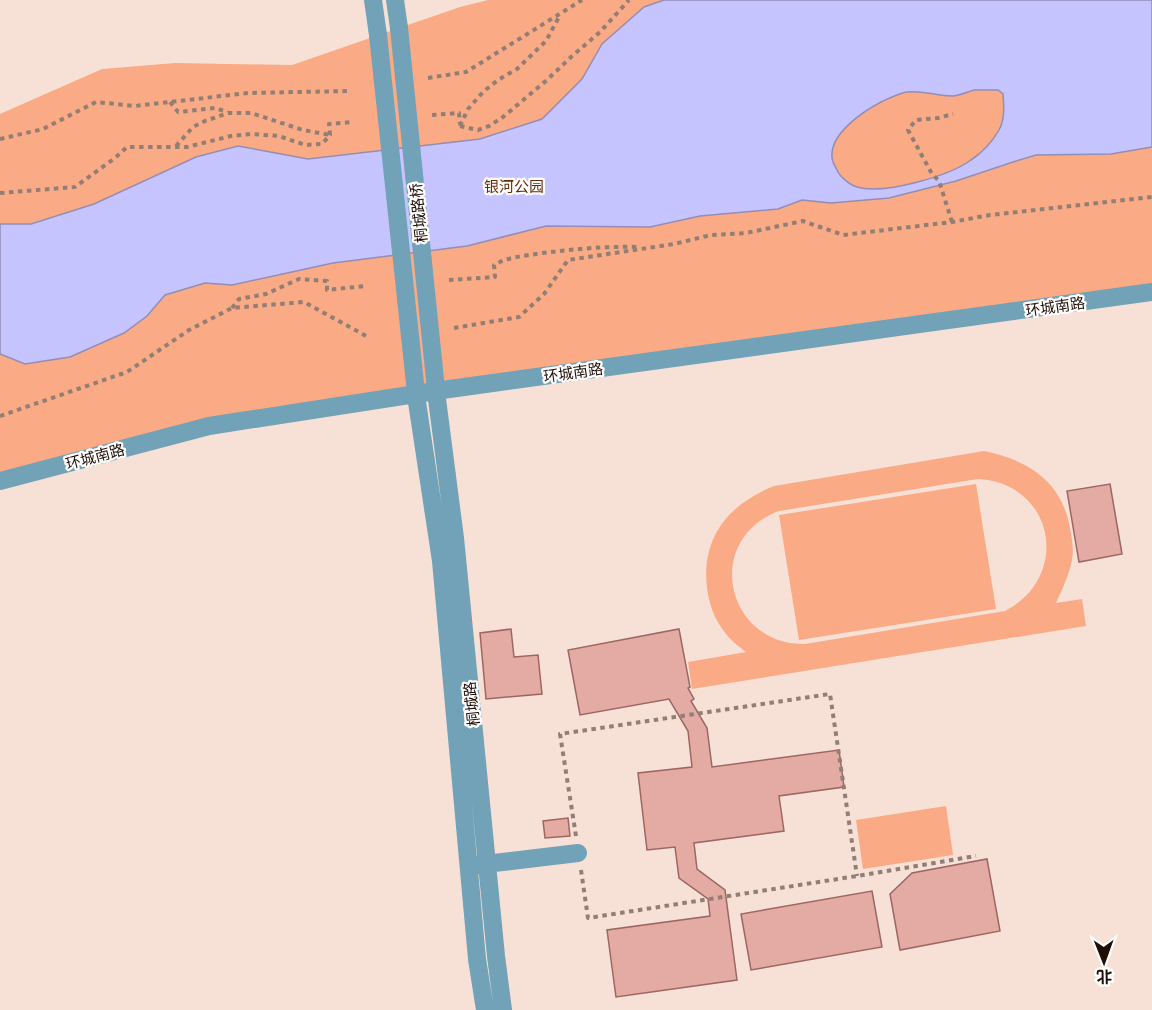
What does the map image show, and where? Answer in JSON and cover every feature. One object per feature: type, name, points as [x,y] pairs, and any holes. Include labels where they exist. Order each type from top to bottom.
[{"type":"street","name":"桐城路桥","points":[[373,0],[417,402]]},
{"type":"street","name":"桐城路桥","points":[[395,0],[437,399]]},
{"type":"street","name":"环城南路","points":[[0,481],[209,426],[435,391],[1152,292]]},
{"type":"street","name":"桐城路","points":[[437,399],[454,538],[478,865],[477,958],[485,1010]]},
{"type":"street","name":"桐城路","points":[[417,402],[441,561],[478,865],[496,956],[503,1010]]},
{"type":"street","points":[[478,865],[578,853]]},
{"type":"path","points":[[428,78],[466,72],[582,0]]},
{"type":"path","points":[[460,126],[478,130],[503,117],[600,32],[629,0]]},
{"type":"path","points":[[460,126],[468,110],[483,92],[517,69],[546,41],[561,13]]},
{"type":"path","points":[[0,139],[42,129],[96,102],[135,106],[248,93],[349,91]]},
{"type":"path","points":[[170,102],[178,112],[215,108],[228,113]]},
{"type":"path","points":[[176,146],[193,127],[228,113],[251,113],[303,130],[330,135]]},
{"type":"path","points":[[432,115],[459,113],[460,126]]},
{"type":"path","points":[[952,222],[939,181],[932,174],[909,130],[916,120],[953,114]]},
{"type":"path","points":[[0,193],[75,187],[127,147],[187,147],[231,136],[251,134],[279,136],[305,145],[322,144],[330,135],[329,124],[352,122]]},
{"type":"path","points":[[454,327],[519,317],[544,294],[568,260],[674,244],[711,235],[746,233],[803,220],[843,235],[952,222],[990,215],[1152,197]]},
{"type":"path","points":[[449,280],[495,276],[494,265],[505,259],[565,250],[615,246],[650,248]]},
{"type":"path","points":[[232,308],[239,299],[266,294],[299,279],[327,281],[327,290],[365,286]]},
{"type":"path","points":[[0,416],[127,372],[189,330],[232,308],[304,302],[368,337]]},
{"type":"path","points":[[857,876],[830,694],[560,734],[588,918],[857,876],[976,856]]},
{"type":"green space","name":"银河公园","points":[[488,0],[1152,0],[1152,285],[370,396],[0,482],[0,114],[102,69],[175,63],[292,65],[460,7]]},
{"type":"green space","points":[[984,451],[1015,460],[1029,467],[1051,486],[1066,512],[1073,556],[1056,603],[1082,599],[1086,626],[692,689],[688,662],[746,652],[725,633],[717,620],[707,588],[706,570],[714,538],[721,525],[744,502],[774,486]],"holes":[[[978,479],[1004,484],[1024,496],[1038,513],[1045,533],[1046,555],[1040,576],[1026,595],[1005,611],[805,644],[778,640],[756,628],[742,610],[734,588],[733,566],[740,544],[755,525],[779,511]]]},
{"type":"green space","points":[[976,484],[996,609],[799,640],[779,515]]},
{"type":"green space","points":[[946,806],[953,855],[863,869],[856,820]]},
{"type":"water","points":[[664,0],[1152,0],[1152,147],[1111,154],[1036,155],[956,181],[889,198],[831,203],[802,200],[778,209],[700,216],[650,227],[546,226],[467,246],[333,263],[232,285],[205,283],[165,295],[147,316],[124,333],[70,357],[25,364],[0,354],[0,224],[31,224],[94,204],[196,157],[238,146],[308,159],[480,139],[542,119],[582,79],[602,44],[644,7]],"holes":[[[974,90],[998,90],[1003,94],[1004,112],[997,134],[975,157],[948,172],[899,186],[869,189],[848,183],[834,164],[833,148],[842,132],[865,112],[881,102],[907,92],[952,96]]]},
{"type":"building","points":[[1110,484],[1122,554],[1079,562],[1067,491]]},
{"type":"building","points":[[511,629],[514,657],[538,655],[542,694],[486,699],[480,633]]},
{"type":"building","points":[[679,629],[690,687],[688,688],[694,699],[691,701],[707,728],[712,767],[839,750],[844,787],[779,796],[784,831],[694,843],[697,869],[725,890],[737,980],[616,997],[607,930],[710,916],[708,899],[679,878],[675,847],[647,850],[638,773],[692,767],[688,731],[669,699],[580,715],[568,650]]},
{"type":"building","points":[[568,818],[570,836],[545,838],[543,821]]},
{"type":"building","points":[[987,859],[1000,931],[900,950],[890,894],[912,873]]},
{"type":"building","points":[[872,891],[882,947],[751,970],[741,914]]}]
